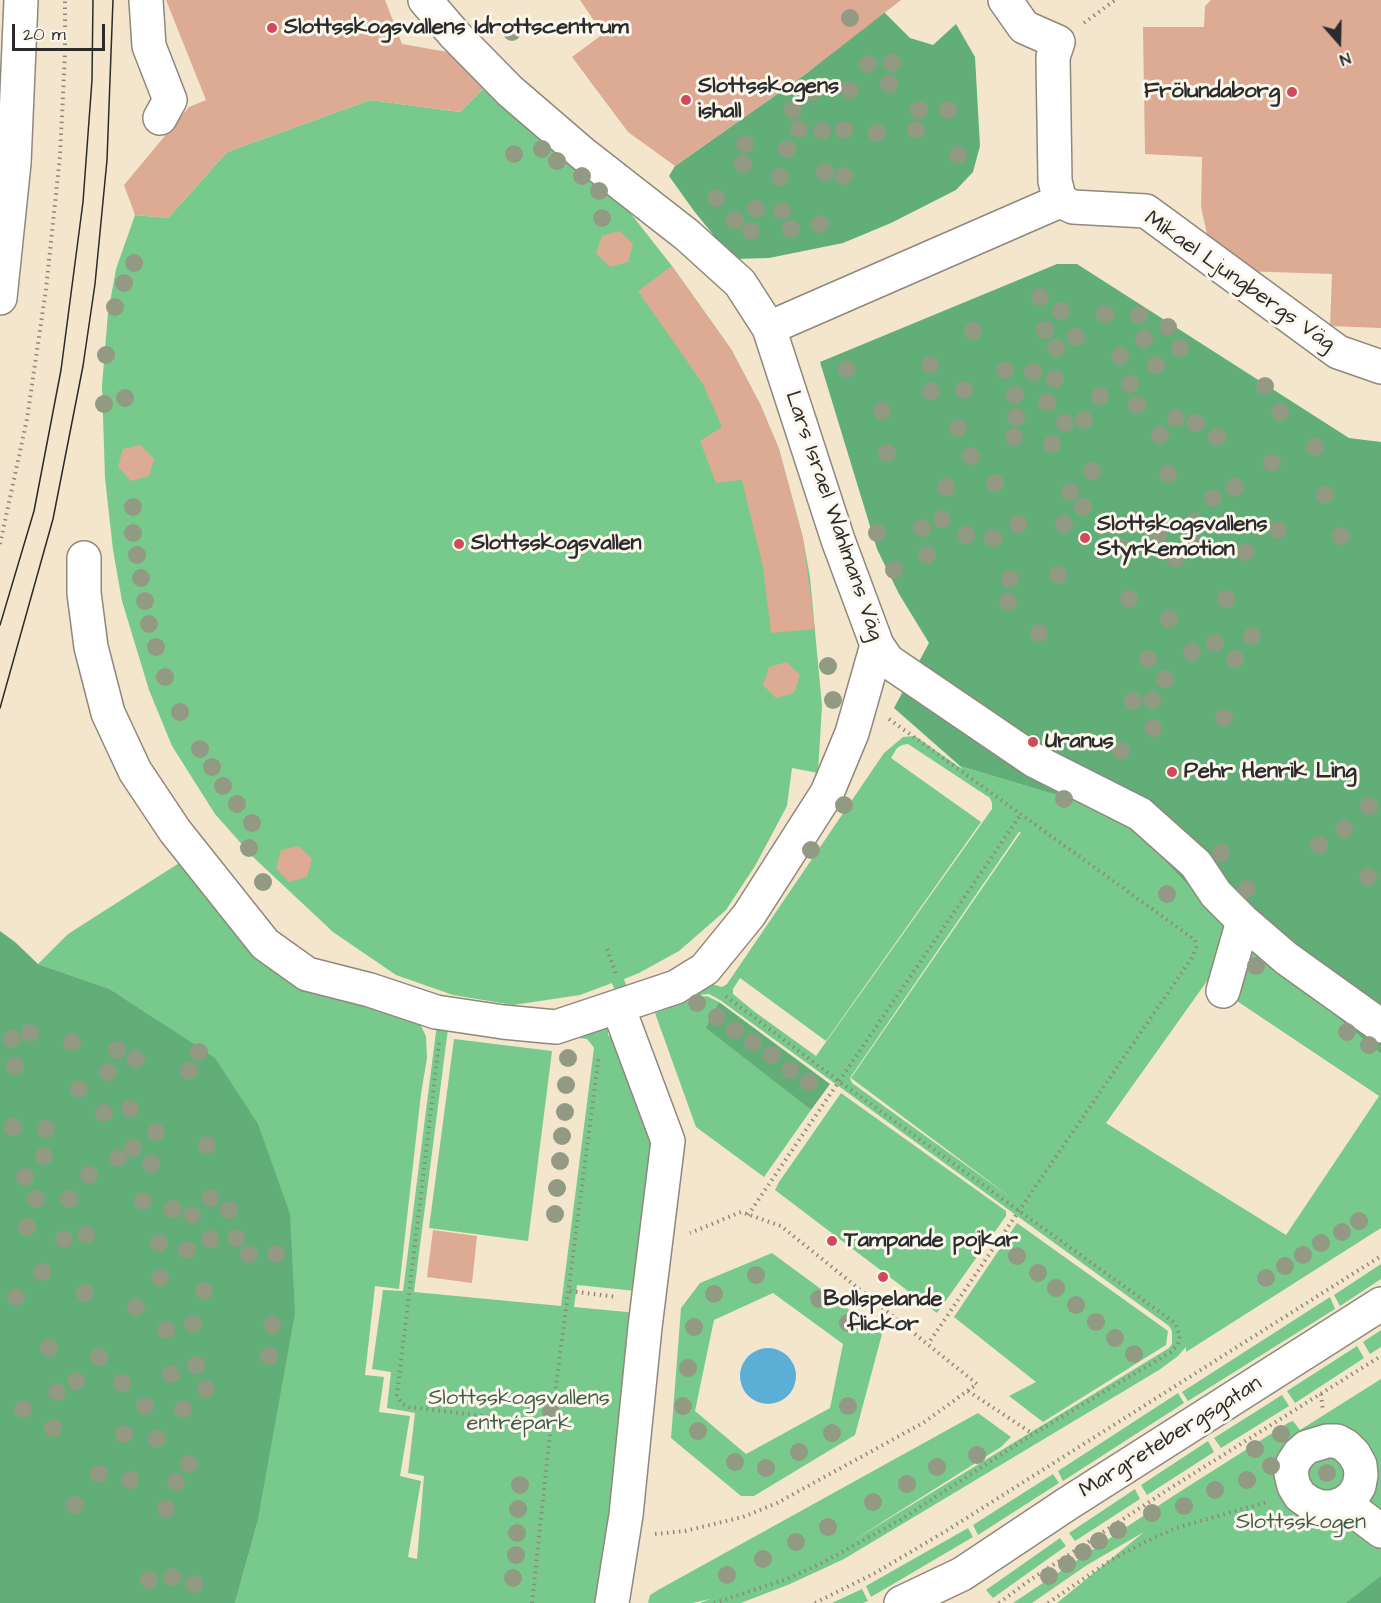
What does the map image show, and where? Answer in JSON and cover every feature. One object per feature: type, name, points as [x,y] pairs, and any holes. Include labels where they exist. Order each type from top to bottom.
[{"type":"main road","points":[[0,298],[14,163],[21,0]]},
{"type":"main road","points":[[146,0],[149,46],[170,100],[160,118]]},
{"type":"main road","name":"Lars Israel Wahlmans Väg","points":[[425,0],[455,35],[510,91],[582,153],[687,235],[740,283],[769,328],[838,540],[877,645],[888,661],[1035,761],[1140,814],[1196,864],[1216,894],[1243,921],[1286,958],[1381,1026]]},
{"type":"main road","points":[[769,328],[1060,201],[1055,181],[1053,57],[1058,42],[1024,27],[1005,0]]},
{"type":"main road","name":"Mikael Ljungbergs Väg","points":[[1060,201],[1072,207],[1146,211],[1338,352],[1381,367]]},
{"type":"main road","points":[[84,558],[84,593],[91,647],[112,723],[135,771],[175,831],[265,944],[307,974],[370,990],[436,1012],[556,1027],[676,987],[705,969],[749,915],[827,793],[852,733],[877,645]]},
{"type":"main road","points":[[1223,991],[1243,921]]},
{"type":"main road","points":[[612,1603],[626,1515],[645,1327],[668,1141],[618,1007]]},
{"type":"main road","name":"Margretebergsgatan","points":[[901,1603],[962,1574],[1067,1504],[1381,1304]]},
{"type":"main road","points":[[1337,1441],[1354,1454],[1360,1465],[1359,1486],[1353,1496],[1344,1503],[1333,1507],[1321,1507],[1300,1496],[1291,1474],[1293,1462],[1307,1447],[1317,1443],[1337,1441]]},
{"type":"main road","points":[[1344,1503],[1381,1531]]},
{"type":"main road","name":"Margretebergsgatan","points":[[931,1603],[962,1574]]},
{"type":"path","points":[[0,544],[27,419],[46,289],[60,156],[65,0]]},
{"type":"path","points":[[1058,42],[1115,0]]},
{"type":"path","points":[[880,714],[1195,940],[1196,947],[1193,956],[928,1344]]},
{"type":"path","points":[[748,1215],[1021,814]]},
{"type":"path","points":[[714,1603],[787,1579],[822,1563],[900,1520],[1033,1434],[1171,1352],[1178,1344],[1180,1336],[1175,1323],[840,1082],[721,993]]},
{"type":"path","points":[[440,1035],[396,1395],[402,1404],[409,1407],[551,1424]]},
{"type":"path","points":[[532,1603],[551,1424],[600,1047]]},
{"type":"path","points":[[653,1535],[686,1531],[743,1518],[777,1503],[923,1424],[977,1384],[781,1226],[741,1212],[688,1234]]},
{"type":"path","points":[[815,1603],[875,1573],[946,1531],[1381,1256]]},
{"type":"path","points":[[999,1603],[1030,1580],[1172,1487],[1381,1356]]},
{"type":"path","points":[[968,1391],[1033,1434]]},
{"type":"path","points":[[1048,1603],[1111,1560],[1176,1528],[1256,1504],[1300,1496]]},
{"type":"green space","points":[[881,9],[910,38],[933,45],[956,24],[975,57],[980,146],[973,172],[956,190],[891,223],[843,243],[769,258],[733,259],[669,176],[675,166],[807,73]]},
{"type":"green space","name":"Slottsskogsvallens entrépark","points":[[483,89],[551,133],[617,196],[672,266],[731,349],[760,404],[779,449],[803,538],[810,577],[822,706],[818,773],[792,768],[787,806],[755,866],[726,910],[679,951],[624,979],[633,1006],[708,983],[722,987],[727,984],[884,753],[903,737],[915,736],[962,769],[960,766],[1096,807],[1128,822],[1219,918],[1381,1054],[1381,1228],[1186,1352],[1186,1347],[1159,1370],[844,1559],[741,1603],[700,1603],[710,1599],[692,1603],[648,1603],[650,1595],[658,1590],[978,1413],[1011,1437],[1001,1447],[849,1543],[1169,1348],[1172,1344],[1172,1331],[1169,1326],[720,1000],[709,994],[699,995],[611,1028],[608,1032],[608,1036],[613,1033],[654,1146],[636,1291],[577,1285],[574,1307],[637,1313],[598,1603],[235,1603],[257,1524],[157,1020],[110,989],[38,964],[68,934],[187,858],[228,921],[413,1016],[420,1024],[426,1036],[427,1058],[399,1289],[375,1286],[365,1375],[384,1377],[379,1412],[410,1416],[400,1476],[421,1481],[408,1557],[417,1559],[424,1476],[408,1473],[415,1413],[387,1408],[391,1372],[372,1369],[383,1290],[403,1291],[437,1024],[622,1010],[612,983],[580,995],[513,1005],[453,995],[396,975],[333,932],[253,857],[215,814],[172,746],[149,690],[122,601],[113,550],[105,478],[102,385],[108,313],[116,269],[135,215],[168,218],[227,152],[370,100],[460,112]],"holes":[[[908,744],[990,798],[992,809],[816,1056],[755,1012],[733,994],[733,989],[740,978],[826,1041],[981,822],[891,758],[897,748]],[[1019,832],[1021,832],[851,1078],[1013,1199],[852,1083],[850,1078]],[[1207,981],[1379,1096],[1286,1235],[1106,1123]],[[448,1029],[557,1035],[587,1039],[594,1048],[561,1306],[414,1292]]]},
{"type":"green space","points":[[1057,264],[1077,264],[1349,438],[1381,442],[1381,1054],[1219,918],[1128,822],[1096,807],[960,766],[894,708],[929,643],[899,594],[877,549],[820,362]]},
{"type":"green space","points":[[0,931],[38,964],[110,989],[215,1058],[258,1124],[290,1214],[295,1313],[257,1524],[235,1603],[0,1603]]},
{"type":"green space","points":[[707,996],[719,1002],[707,1028],[811,1110],[764,1177],[696,1127],[655,1013]]},
{"type":"green space","points":[[719,1002],[830,1084],[811,1110],[706,1028]]},
{"type":"green space","points":[[454,1039],[552,1051],[528,1241],[429,1228]]},
{"type":"green space","points":[[841,1093],[1006,1211],[1006,1216],[937,1313],[775,1190]]},
{"type":"green space","points":[[1017,1223],[1168,1331],[1166,1345],[1043,1422],[1009,1396],[1036,1382],[954,1317]]},
{"type":"green space","points":[[772,1253],[882,1334],[855,1435],[754,1496],[741,1496],[671,1438],[681,1308],[700,1283]],"holes":[[[773,1293],[843,1344],[830,1408],[746,1454],[695,1411],[714,1320]]]},
{"type":"green space","points":[[1381,1264],[1381,1279],[1340,1306],[1334,1295]]},
{"type":"green space","points":[[1330,1297],[1335,1309],[1188,1401],[1182,1392]]},
{"type":"green space","points":[[1381,1330],[1381,1347],[1370,1354],[1363,1342]]},
{"type":"green space","points":[[1357,1346],[1364,1358],[1295,1403],[1287,1391]]},
{"type":"green space","name":"Slottsskogen","points":[[1381,1379],[1381,1603],[1057,1603],[1144,1532],[1087,1565],[1032,1603],[1013,1603],[1170,1498],[1288,1423],[1293,1421],[1300,1430]]},
{"type":"green space","points":[[1178,1393],[1184,1403],[1063,1481],[1058,1471]]},
{"type":"green space","points":[[1282,1395],[1289,1406],[1221,1448],[1214,1438]]},
{"type":"green space","points":[[1208,1441],[1214,1452],[1147,1495],[1141,1485]]},
{"type":"green space","points":[[1053,1474],[1059,1483],[978,1535],[973,1525]]},
{"type":"green space","points":[[1135,1489],[1140,1499],[1075,1541],[1069,1533]]},
{"type":"green space","points":[[968,1528],[973,1537],[871,1597],[866,1586]]},
{"type":"green space","points":[[1060,1538],[1066,1546],[993,1598],[986,1590]]},
{"type":"green space","points":[[1381,1576],[1381,1603],[1346,1603]]},
{"type":"green space","points":[[862,1589],[868,1601],[832,1603]]},
{"type":"water","points":[[762,1348],[774,1348],[784,1352],[792,1360],[796,1376],[792,1392],[784,1400],[774,1404],[762,1404],[752,1400],[744,1392],[740,1382],[740,1370],[744,1360],[752,1352]]},
{"type":"building","points":[[166,0],[385,0],[402,44],[471,56],[483,89],[460,112],[370,100],[227,152],[168,218],[135,215],[124,185],[189,107],[206,100]]},
{"type":"building","name":"Slottsskogens ishall","points":[[580,0],[901,0],[807,73],[675,166],[628,132],[572,57],[603,34]]},
{"type":"building","name":"Frölundaborg","points":[[1211,0],[1381,0],[1381,328],[1330,326],[1332,274],[1241,271],[1209,243],[1201,207],[1202,157],[1145,154],[1143,27],[1204,27],[1205,6]]},
{"type":"building","points":[[620,231],[633,244],[628,262],[610,267],[596,253],[602,236]]},
{"type":"building","points":[[672,266],[731,349],[760,404],[779,449],[803,538],[815,629],[771,633],[763,567],[742,480],[716,483],[700,441],[722,427],[703,384],[638,291]]},
{"type":"building","points":[[141,445],[154,459],[149,476],[131,481],[118,467],[123,449]]},
{"type":"building","points":[[787,662],[800,675],[794,693],[776,698],[763,685],[769,667]]},
{"type":"building","points":[[299,846],[312,859],[307,877],[289,882],[276,868],[281,850]]},
{"type":"building","points":[[433,1230],[477,1236],[472,1283],[427,1277]]},
{"type":"tram line","points":[[0,625],[34,511],[61,370],[83,202],[92,80],[93,0]]},
{"type":"tram line","points":[[0,708],[53,519],[83,366],[95,284],[107,160],[113,0]]},
{"type":"place","name":"Slottsskogsvallens Idrottscentrum","points":[[272,28]]},
{"type":"place","name":"Frölundaborg","points":[[1292,92]]},
{"type":"place","name":"Slottsskogens ishall","points":[[686,100]]},
{"type":"place","name":"Slottskogsvallens Styrkemotion","points":[[1085,538]]},
{"type":"place","name":"Slottsskogsvallen","points":[[459,544]]},
{"type":"place","name":"Uranus","points":[[1033,742]]},
{"type":"place","name":"Pehr Henrik Ling","points":[[1172,772]]},
{"type":"place","name":"Tampande pojkar","points":[[832,1241]]},
{"type":"place","name":"Bollspelande flickor","points":[[883,1277]]}]
